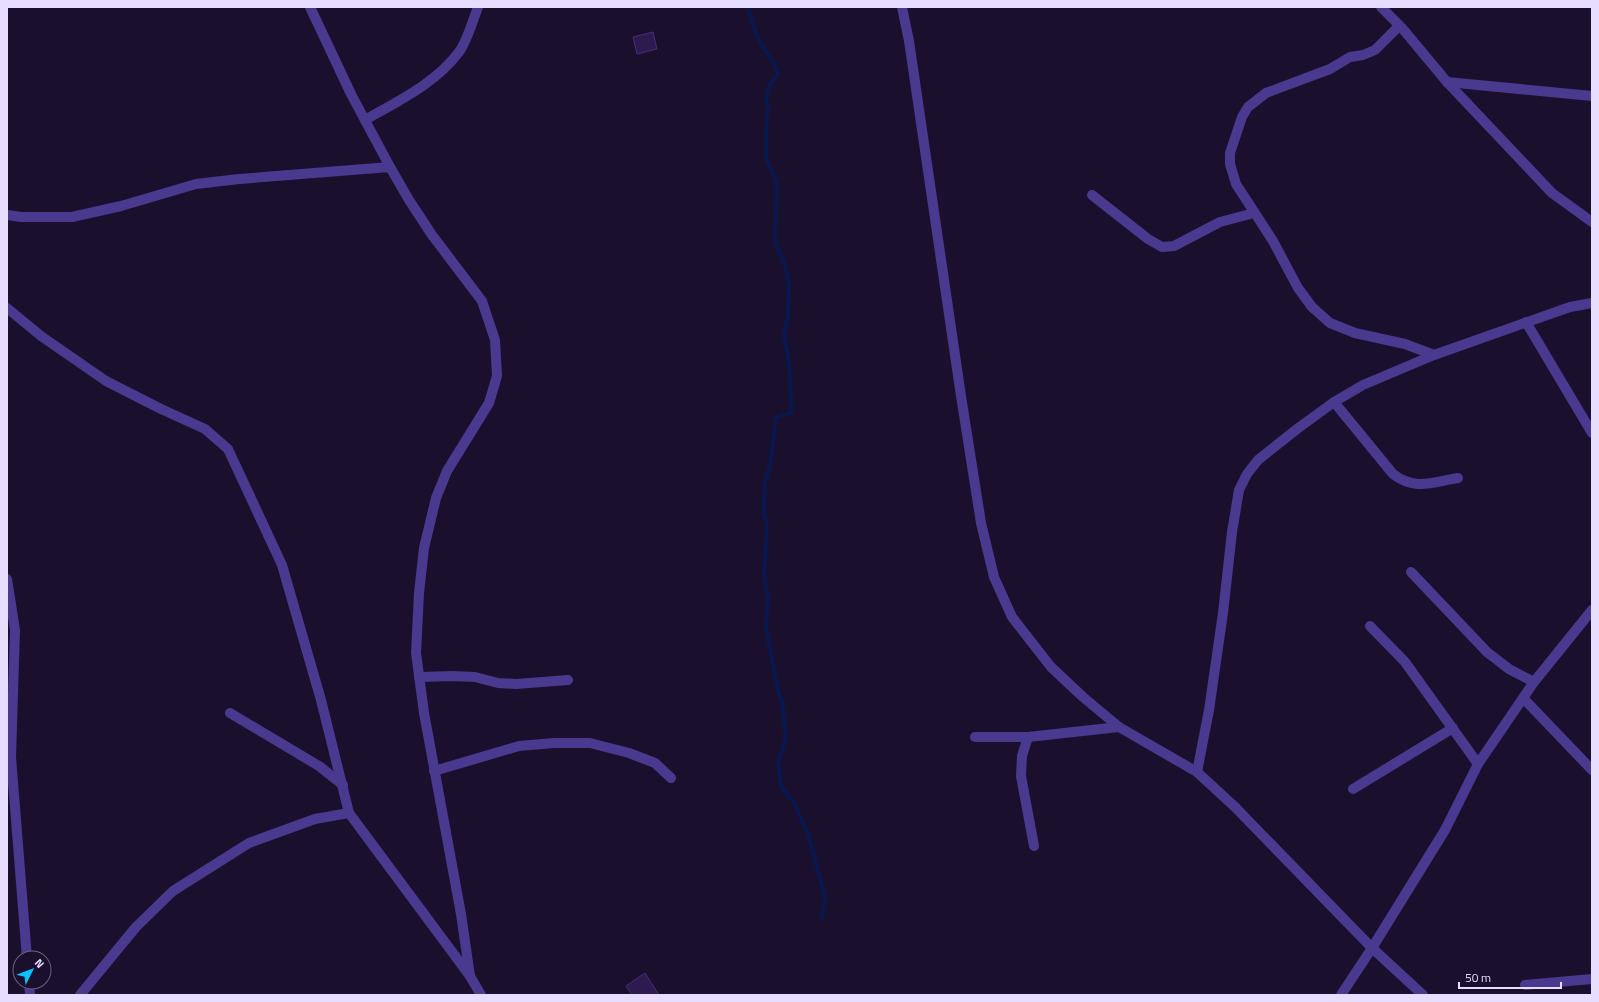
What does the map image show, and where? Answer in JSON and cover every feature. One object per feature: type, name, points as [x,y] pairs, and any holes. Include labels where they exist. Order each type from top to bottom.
[{"type":"street","points":[[310,7],[351,94],[390,167],[432,235],[482,301],[495,340],[497,376],[489,403],[447,471],[436,498],[424,548],[419,593],[416,653],[434,771],[462,914],[470,976]]},
{"type":"street","points":[[365,120],[411,93],[442,72],[460,51],[478,7]]},
{"type":"street","points":[[902,7],[909,41],[980,515],[994,577],[1012,617],[1051,667],[1083,697],[1120,727],[1197,772],[1235,807],[1372,948],[1423,995]]},
{"type":"street","points":[[1381,7],[1447,82],[1552,193],[1592,222]]},
{"type":"street","points":[[1399,26],[1375,50],[1363,55],[1350,57],[1330,69],[1266,93],[1248,107],[1242,117],[1230,153],[1230,164],[1236,184],[1254,214],[1273,241],[1298,288],[1312,307],[1330,323],[1355,333],[1405,344],[1434,355]]},
{"type":"street","points":[[1447,82],[1592,96]]},
{"type":"street","points":[[7,215],[21,217],[72,217],[121,206],[196,184],[239,179],[390,167]]},
{"type":"street","points":[[1092,195],[1148,239],[1162,247],[1174,246],[1220,222],[1254,214]]},
{"type":"street","points":[[1197,772],[1209,710],[1223,613],[1232,532],[1240,490],[1247,474],[1258,460],[1334,402],[1363,385],[1434,355],[1526,322],[1570,307],[1592,303]]},
{"type":"street","points":[[7,308],[41,336],[106,381],[205,429],[228,449],[282,565],[321,700],[349,812],[470,976],[480,995]]},
{"type":"street","points":[[1526,322],[1592,434]]},
{"type":"street","points":[[1334,402],[1393,474],[1401,481],[1417,485],[1458,478]]},
{"type":"street","points":[[1411,572],[1487,652],[1509,669],[1534,682]]},
{"type":"street","points":[[7,579],[15,630],[11,757],[26,950]]},
{"type":"street","points":[[1341,995],[1445,830],[1478,764],[1524,699],[1534,682],[1592,610]]},
{"type":"street","points":[[1370,626],[1405,662],[1478,764]]},
{"type":"street","points":[[419,677],[467,677],[498,683],[516,684],[568,680]]},
{"type":"street","points":[[1524,699],[1592,770]]},
{"type":"street","points":[[230,713],[319,766],[343,785]]},
{"type":"street","points":[[975,737],[1028,737],[1120,727]]},
{"type":"street","points":[[1353,789],[1453,728]]},
{"type":"street","points":[[1028,737],[1022,756],[1021,776],[1034,846]]},
{"type":"street","points":[[434,771],[519,746],[590,743],[629,753],[655,763],[671,778]]},
{"type":"street","points":[[80,995],[136,927],[173,891],[249,843],[315,819],[349,812]]},
{"type":"street","points":[[1525,985],[1592,979]]},
{"type":"building","points":[[653,32],[657,49],[637,54],[633,37]]},
{"type":"building","points":[[645,973],[659,995],[632,995],[626,986]]},
{"type":"waterway","points":[[747,7],[759,41],[773,62],[778,74],[769,86],[766,99],[768,107],[766,158],[777,183],[775,243],[784,262],[789,284],[788,315],[784,334],[789,363],[792,412],[776,418],[770,466],[765,481],[764,513],[767,524],[764,578],[768,596],[766,627],[779,695],[782,702],[786,738],[778,763],[781,786],[794,803],[808,834],[825,897],[822,917]]}]
